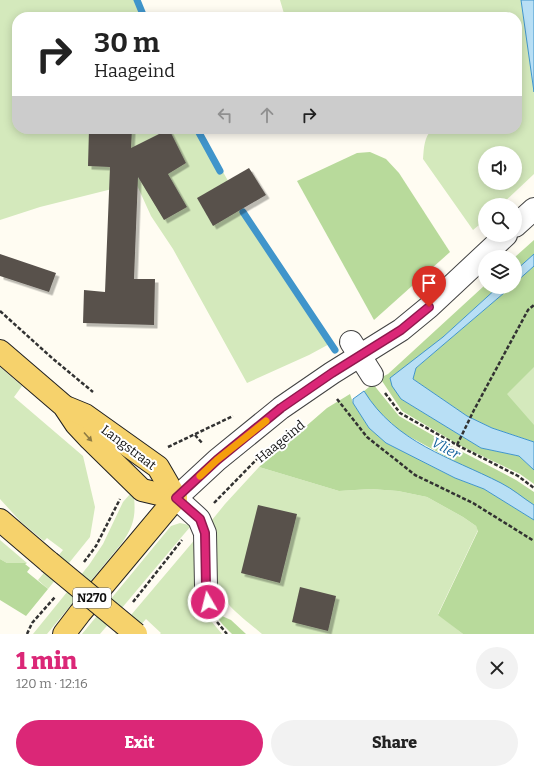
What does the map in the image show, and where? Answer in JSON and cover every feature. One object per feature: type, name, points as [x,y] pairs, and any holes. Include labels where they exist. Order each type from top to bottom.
[{"type":"main road","name":"Langstraat","points":[[0,351],[64,406],[76,424],[142,490],[176,498]]},
{"type":"main road","name":"Haageind","points":[[64,634],[176,498]]},
{"type":"main road","name":"N270","points":[[0,520],[136,634]]},
{"type":"street","points":[[522,220],[534,209]]},
{"type":"street","name":"Haageind","points":[[176,498],[217,460],[355,349],[407,325],[429,307],[464,261],[495,242]]},
{"type":"street","points":[[355,349],[372,375]]},
{"type":"street","points":[[176,498],[200,519],[205,533],[206,586],[208,602]]},
{"type":"path","points":[[458,443],[474,410],[528,310],[534,304]]},
{"type":"path","points":[[0,311],[52,358]]},
{"type":"path","points":[[372,375],[400,413],[518,476],[534,488]]},
{"type":"path","points":[[342,396],[337,399],[367,437],[415,475],[473,503],[534,541]]},
{"type":"path","points":[[162,450],[195,435]]},
{"type":"path","name":"Haageind","points":[[132,604],[200,519],[235,480],[258,459]]},
{"type":"green space","points":[[0,0],[140,0],[144,12],[12,12],[12,134],[202,134],[246,213],[333,342],[309,355],[247,383],[173,249],[151,216],[136,183],[40,207],[0,220]]},
{"type":"green space","points":[[280,0],[521,0],[534,92],[534,174],[522,185],[522,146],[478,146],[478,190],[517,190],[508,198],[478,198],[478,226],[473,230],[423,159],[424,147],[428,134],[522,134],[522,12],[284,12]]},
{"type":"green space","points":[[370,152],[386,159],[399,173],[450,252],[374,320],[297,181],[357,153]]},
{"type":"green space","points":[[534,240],[534,254],[522,265],[522,251]]},
{"type":"green space","points":[[534,266],[534,367],[507,394],[534,425],[534,442],[492,428],[467,416],[413,379],[416,368],[503,294],[522,294],[522,277]]},
{"type":"green space","points":[[478,291],[478,294],[490,294],[443,337],[390,379],[401,399],[481,448],[519,456],[534,470],[534,484],[520,474],[459,445],[402,411],[380,378],[388,374]]},
{"type":"green space","points":[[534,311],[534,427],[493,382]]},
{"type":"green space","points":[[0,367],[22,386],[14,397],[83,456],[95,507],[90,537],[48,589],[38,580],[63,550],[47,538],[44,541],[21,522],[0,499]]},
{"type":"green space","points":[[373,384],[399,416],[516,480],[534,492],[534,505],[401,432],[373,406],[364,391]]},
{"type":"green space","points":[[350,394],[353,403],[369,428],[386,443],[455,478],[484,489],[534,520],[534,634],[463,634],[438,615],[478,531],[476,526],[463,517],[427,497],[398,491],[371,489],[339,491],[259,467],[327,408]]},
{"type":"green space","points":[[259,467],[339,491],[371,489],[398,491],[427,497],[476,526],[478,530],[438,614],[463,634],[262,634],[240,616],[225,601],[215,584],[212,564],[212,520]]},
{"type":"green space","points":[[131,493],[134,497],[135,510],[133,522],[122,543],[47,634],[33,634],[89,565],[103,544],[123,502]]},
{"type":"green space","points":[[180,523],[189,525],[190,527],[100,634],[82,634],[171,526]]},
{"type":"green space","points":[[197,537],[206,612],[222,634],[160,634],[161,633],[146,619],[133,634],[115,634]]},
{"type":"green space","points":[[0,540],[27,563],[7,563],[0,559]]},
{"type":"green space","points":[[0,559],[7,563],[27,563],[25,564],[30,568],[27,572],[48,589],[26,616],[0,600]]},
{"type":"green space","points":[[213,612],[231,620],[246,634],[232,634]]},
{"type":"water","points":[[521,0],[534,0],[534,92]]},
{"type":"water","points":[[534,254],[534,266],[522,277],[522,265]]},
{"type":"water","points":[[490,294],[503,294],[416,368],[413,379],[467,416],[492,428],[534,442],[534,470],[519,456],[481,448],[401,399],[392,386],[390,378],[443,337]]},
{"type":"water","points":[[364,391],[377,409],[392,424],[408,436],[425,447],[505,485],[534,505],[534,520],[484,489],[455,478],[386,443],[369,428],[353,403],[353,399]]},
{"type":"building","points":[[89,134],[132,134],[131,148],[159,134],[172,134],[186,163],[168,174],[187,207],[164,220],[138,177],[134,279],[155,279],[154,325],[83,323],[84,290],[105,292],[110,167],[88,166]]},
{"type":"building","points":[[249,168],[266,195],[213,226],[197,198]]},
{"type":"building","points":[[0,254],[56,273],[49,292],[0,276]]},
{"type":"building","points":[[258,505],[297,514],[280,583],[241,573]]},
{"type":"building","points":[[300,587],[336,596],[328,631],[292,622]]},
{"type":"waterway","name":"Vlier","points":[[137,0],[142,12]]},
{"type":"waterway","name":"Vlier","points":[[200,134],[220,171]]},
{"type":"waterway","name":"Vlier","points":[[243,212],[335,350]]},
{"type":"slow traffic","points":[[200,476],[217,460],[266,421]]},
{"type":"route","points":[[208,602],[205,570],[205,533],[200,519],[176,498],[217,460],[281,408],[332,373],[401,330],[429,307]]}]
